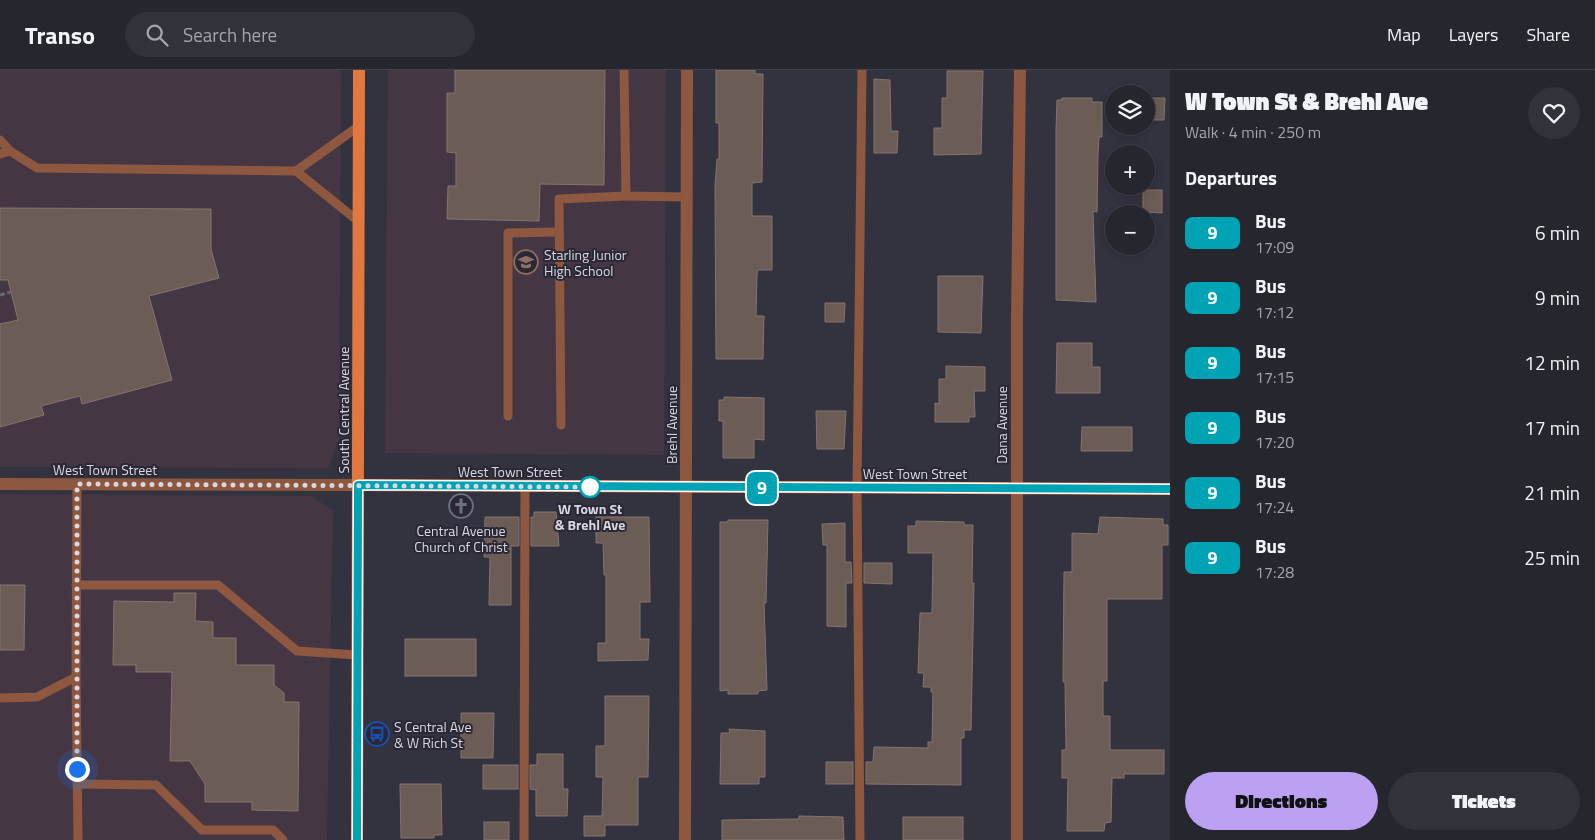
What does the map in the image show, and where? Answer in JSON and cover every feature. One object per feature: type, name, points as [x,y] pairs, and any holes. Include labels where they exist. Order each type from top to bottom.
[{"type":"main road","name":"South Central Avenue","points":[[357,840],[359,70]]},
{"type":"main road","name":"West Town Street","points":[[358,485],[1170,490]]},
{"type":"street","name":"Brehl Avenue","points":[[685,840],[687,70]]},
{"type":"street","name":"Dana Avenue","points":[[1017,840],[1016,489],[1020,70]]},
{"type":"street","name":"West Town Street","points":[[0,484],[358,485]]},
{"type":"lane","points":[[624,70],[626,196]]},
{"type":"lane","points":[[860,840],[857,488],[862,70]]},
{"type":"lane","points":[[0,140],[10,150],[37,168],[296,171],[359,126]]},
{"type":"lane","points":[[0,154],[10,150]]},
{"type":"lane","points":[[296,171],[358,221]]},
{"type":"lane","points":[[561,425],[559,199],[626,196],[686,197]]},
{"type":"lane","points":[[508,416],[508,234],[559,232]]},
{"type":"lane","points":[[77,484],[76,677],[78,840]]},
{"type":"lane","points":[[524,840],[525,486]]},
{"type":"lane","points":[[76,585],[218,585],[297,651],[357,655]]},
{"type":"lane","points":[[0,698],[37,697],[76,677]]},
{"type":"lane","points":[[77,784],[156,785],[202,830],[273,830],[284,840]]},
{"type":"path","points":[[0,295],[10,292]]},
{"type":"shaded area","points":[[0,70],[341,70],[339,440],[328,468],[0,467]]},
{"type":"shaded area","name":"Starling Junior High School","points":[[388,70],[666,70],[664,455],[385,453]]},
{"type":"shaded area","points":[[0,494],[312,496],[333,511],[327,840],[0,840]]},
{"type":"building","points":[[455,70],[605,70],[604,185],[540,184],[539,221],[447,219],[448,186],[456,186],[456,153],[447,152],[447,93],[455,93]]},
{"type":"building","points":[[716,70],[755,70],[755,74],[763,74],[762,182],[752,183],[752,216],[772,216],[772,270],[758,270],[757,274],[756,316],[764,316],[763,359],[716,359],[715,186],[717,159],[719,159],[719,123],[716,123]]},
{"type":"building","points":[[947,71],[983,71],[981,154],[934,155],[934,128],[942,128],[942,98],[947,98]]},
{"type":"building","points":[[874,79],[890,80],[891,131],[898,131],[897,153],[874,153]]},
{"type":"building","points":[[1062,98],[1092,98],[1092,102],[1102,102],[1102,137],[1099,137],[1098,154],[1097,212],[1093,211],[1096,302],[1056,300],[1056,129],[1057,100],[1062,100]]},
{"type":"building","points":[[1155,98],[1165,98],[1164,120],[1155,120]]},
{"type":"building","points":[[1155,190],[1162,190],[1162,213],[1155,213],[1155,205],[1143,205],[1143,195],[1155,195]]},
{"type":"building","points":[[0,208],[211,209],[211,249],[219,278],[149,296],[172,380],[82,404],[80,396],[41,406],[44,415],[0,427],[0,324],[18,320],[8,280],[0,280]]},
{"type":"building","points":[[938,276],[983,276],[981,333],[938,332]]},
{"type":"building","points":[[825,303],[845,303],[844,322],[825,322]]},
{"type":"building","points":[[1057,343],[1092,343],[1092,367],[1100,367],[1100,393],[1056,393]]},
{"type":"building","points":[[946,366],[985,367],[985,391],[974,391],[975,417],[969,417],[969,422],[935,422],[935,403],[939,404],[939,379],[946,379]]},
{"type":"building","points":[[724,397],[764,398],[764,440],[754,439],[754,458],[723,458],[723,421],[719,421],[719,400],[724,400]]},
{"type":"building","points":[[816,411],[846,411],[844,449],[817,449]]},
{"type":"building","points":[[1082,427],[1132,427],[1132,451],[1081,451]]},
{"type":"building","points":[[534,512],[556,512],[559,546],[531,546],[531,517],[534,517]]},
{"type":"building","points":[[485,517],[519,517],[519,546],[511,546],[511,605],[489,605],[490,557],[484,557]]},
{"type":"building","points":[[596,517],[649,517],[650,602],[640,602],[640,639],[649,639],[648,660],[598,661],[598,643],[606,643],[606,575],[604,575],[603,543],[596,543]]},
{"type":"building","points":[[1100,517],[1163,519],[1163,525],[1168,525],[1168,545],[1162,545],[1162,599],[1107,599],[1107,681],[1103,681],[1103,716],[1110,716],[1110,750],[1164,750],[1164,774],[1124,774],[1124,778],[1112,778],[1111,822],[1105,823],[1104,831],[1067,831],[1068,778],[1062,778],[1062,750],[1066,750],[1065,682],[1063,682],[1064,572],[1072,572],[1072,533],[1098,534]]},
{"type":"building","points":[[728,520],[768,520],[766,603],[764,603],[767,690],[758,691],[758,694],[728,694],[728,690],[720,691],[720,522],[728,522]]},
{"type":"building","points":[[916,521],[964,522],[964,525],[973,525],[972,583],[974,583],[971,730],[964,730],[964,738],[961,738],[961,785],[866,784],[866,762],[873,762],[874,747],[928,748],[928,742],[932,742],[933,692],[931,692],[931,687],[923,687],[924,673],[918,673],[920,613],[932,613],[933,553],[908,553],[908,526],[916,526]]},
{"type":"building","points":[[845,523],[845,562],[851,562],[852,583],[846,583],[846,627],[827,626],[827,545],[823,545],[822,524]]},
{"type":"building","points":[[864,563],[892,563],[892,584],[864,583]]},
{"type":"building","points":[[0,585],[25,585],[24,650],[0,650]]},
{"type":"building","points":[[174,593],[196,593],[195,621],[213,622],[213,638],[236,638],[236,665],[274,665],[274,685],[284,693],[284,702],[299,702],[298,811],[252,810],[252,802],[205,802],[205,784],[190,761],[170,761],[172,672],[136,672],[136,665],[113,665],[114,601],[174,602]]},
{"type":"building","points":[[405,639],[476,639],[476,676],[405,676]]},
{"type":"building","points":[[605,696],[649,696],[648,777],[638,777],[638,825],[605,825],[605,836],[584,836],[584,816],[602,816],[603,777],[596,777],[596,746],[605,746]]},
{"type":"building","points":[[461,713],[494,713],[493,758],[461,758]]},
{"type":"building","points":[[729,729],[765,731],[765,777],[759,777],[759,784],[720,784],[721,733],[730,733]]},
{"type":"building","points":[[537,754],[563,754],[563,789],[568,789],[567,816],[536,816],[536,790],[530,789],[530,765],[537,765]]},
{"type":"building","points":[[826,762],[853,762],[853,784],[826,784]]},
{"type":"building","points":[[483,765],[518,765],[518,789],[483,789]]},
{"type":"building","points":[[400,784],[441,784],[442,835],[434,835],[434,838],[401,838]]},
{"type":"building","points":[[799,816],[843,817],[844,840],[722,840],[722,820],[799,819]]},
{"type":"building","points":[[903,817],[963,817],[963,840],[903,840]]},
{"type":"building","points":[[484,822],[509,822],[509,840],[484,840]]},
{"type":"bus line","name":"9","points":[[357,840],[358,485],[1170,489]]},
{"type":"place","name":"Starling Junior High School","points":[[526,262]]},
{"type":"place","name":"W Town St & Brehl Ave","points":[[590,487]]},
{"type":"place","name":"Central Avenue Church of Christ","points":[[461,506]]},
{"type":"place","name":"S Central Ave & W Rich St","points":[[377,734]]},
{"type":"route","points":[[77,769],[77,484],[592,487],[590,487]]}]
